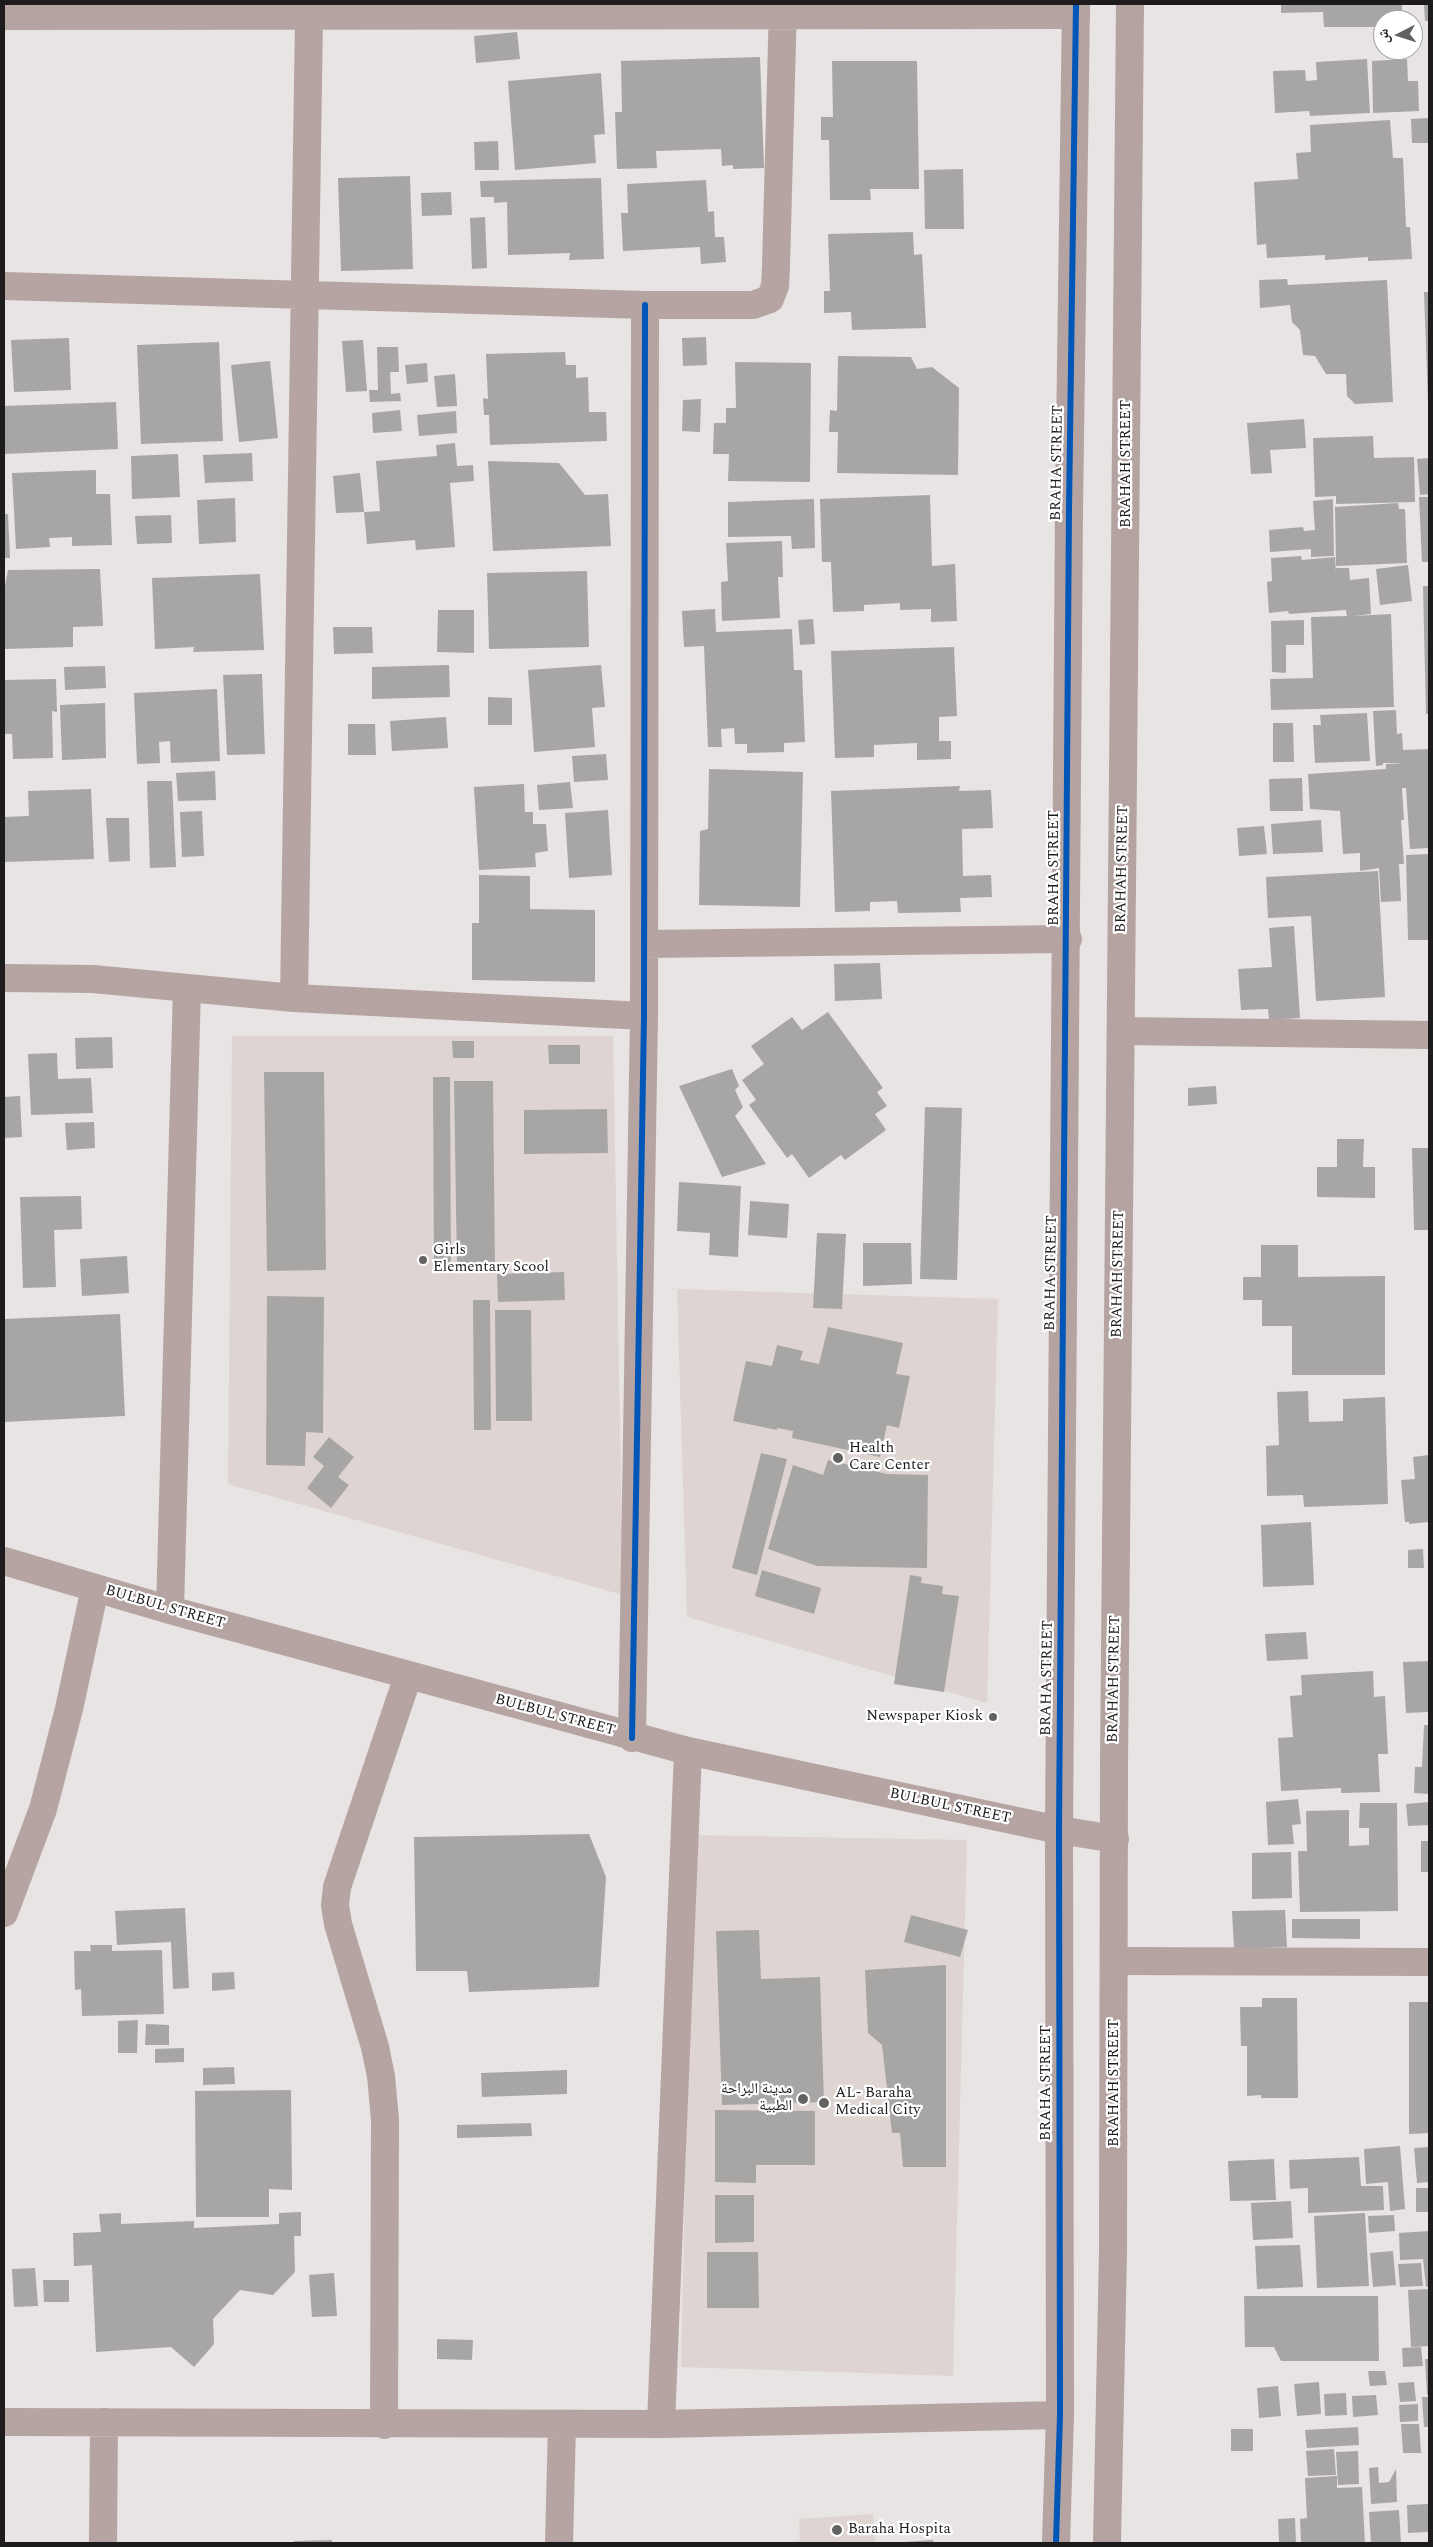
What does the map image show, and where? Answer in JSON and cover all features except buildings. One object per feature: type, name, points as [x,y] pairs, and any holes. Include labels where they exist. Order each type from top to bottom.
[{"type":"street","name":"BRAHAH STREET","points":[[1107,2543],[1113,2261],[1116,1961],[1115,1839],[1130,4]]},
{"type":"street","points":[[4,16],[32,10],[309,17],[783,10],[1076,9]]},
{"type":"street","name":"BRAHA STREET","points":[[1056,2543],[1060,2415],[1059,1830],[1068,939],[1069,509],[1076,9]]},
{"type":"street","points":[[4,286],[645,305],[753,305],[770,299],[775,286],[776,266],[783,10]]},
{"type":"street","points":[[294,998],[309,17]]},
{"type":"street","points":[[632,1738],[644,1016],[645,305]]},
{"type":"street","points":[[644,944],[1068,939]]},
{"type":"street","points":[[4,978],[94,979],[294,998],[644,1016]]},
{"type":"street","points":[[170,1610],[187,988]]},
{"type":"street","points":[[1121,1031],[1429,1036]]},
{"type":"street","name":"BULBUL STREET","points":[[4,1561],[170,1610],[632,1738],[1059,1830],[1115,1839]]},
{"type":"street","points":[[4,1914],[43,1809],[70,1708],[95,1588]]},
{"type":"street","points":[[384,2425],[385,2120],[381,2076],[375,2047],[338,1924],[335,1905],[337,1887],[408,1676]]},
{"type":"street","points":[[661,2424],[688,1751]]},
{"type":"street","points":[[1116,1961],[1429,1962]]},
{"type":"street","points":[[4,2422],[562,2425],[1060,2415]]},
{"type":"street","points":[[103,2543],[104,2422]]},
{"type":"street","points":[[559,2543],[562,2425]]},
{"type":"shaded area","name":"Girls Elementary Scool","points":[[232,1036],[613,1036],[623,1595],[228,1484]]},
{"type":"shaded area","name":"Health Care Center","points":[[677,1289],[998,1299],[987,1703],[687,1617]]},
{"type":"shaded area","name":"AL- Baraha Medical City","points":[[693,1835],[967,1840],[953,2376],[681,2367]]},
{"type":"shaded area","name":"Baraha Hospita","points":[[873,2514],[875,2543],[788,2543],[800,2540],[799,2519]]},
{"type":"cycle path","points":[[1056,2543],[1060,2415],[1059,1830],[1069,509],[1076,4]]},
{"type":"cycle path","points":[[632,1738],[644,1016],[645,305]]},
{"type":"place","name":"Girls Elementary Scool","points":[[423,1260]]},
{"type":"place","name":"Health Care Center","points":[[838,1458]]},
{"type":"place","name":"Newspaper Kiosk","points":[[993,1717]]},
{"type":"place","name":"مدينة البراحة الطبية","points":[[803,2099]]},
{"type":"place","name":"AL- Baraha Medical City","points":[[824,2103]]},
{"type":"place","name":"Baraha Hospita","points":[[837,2530]]}]
